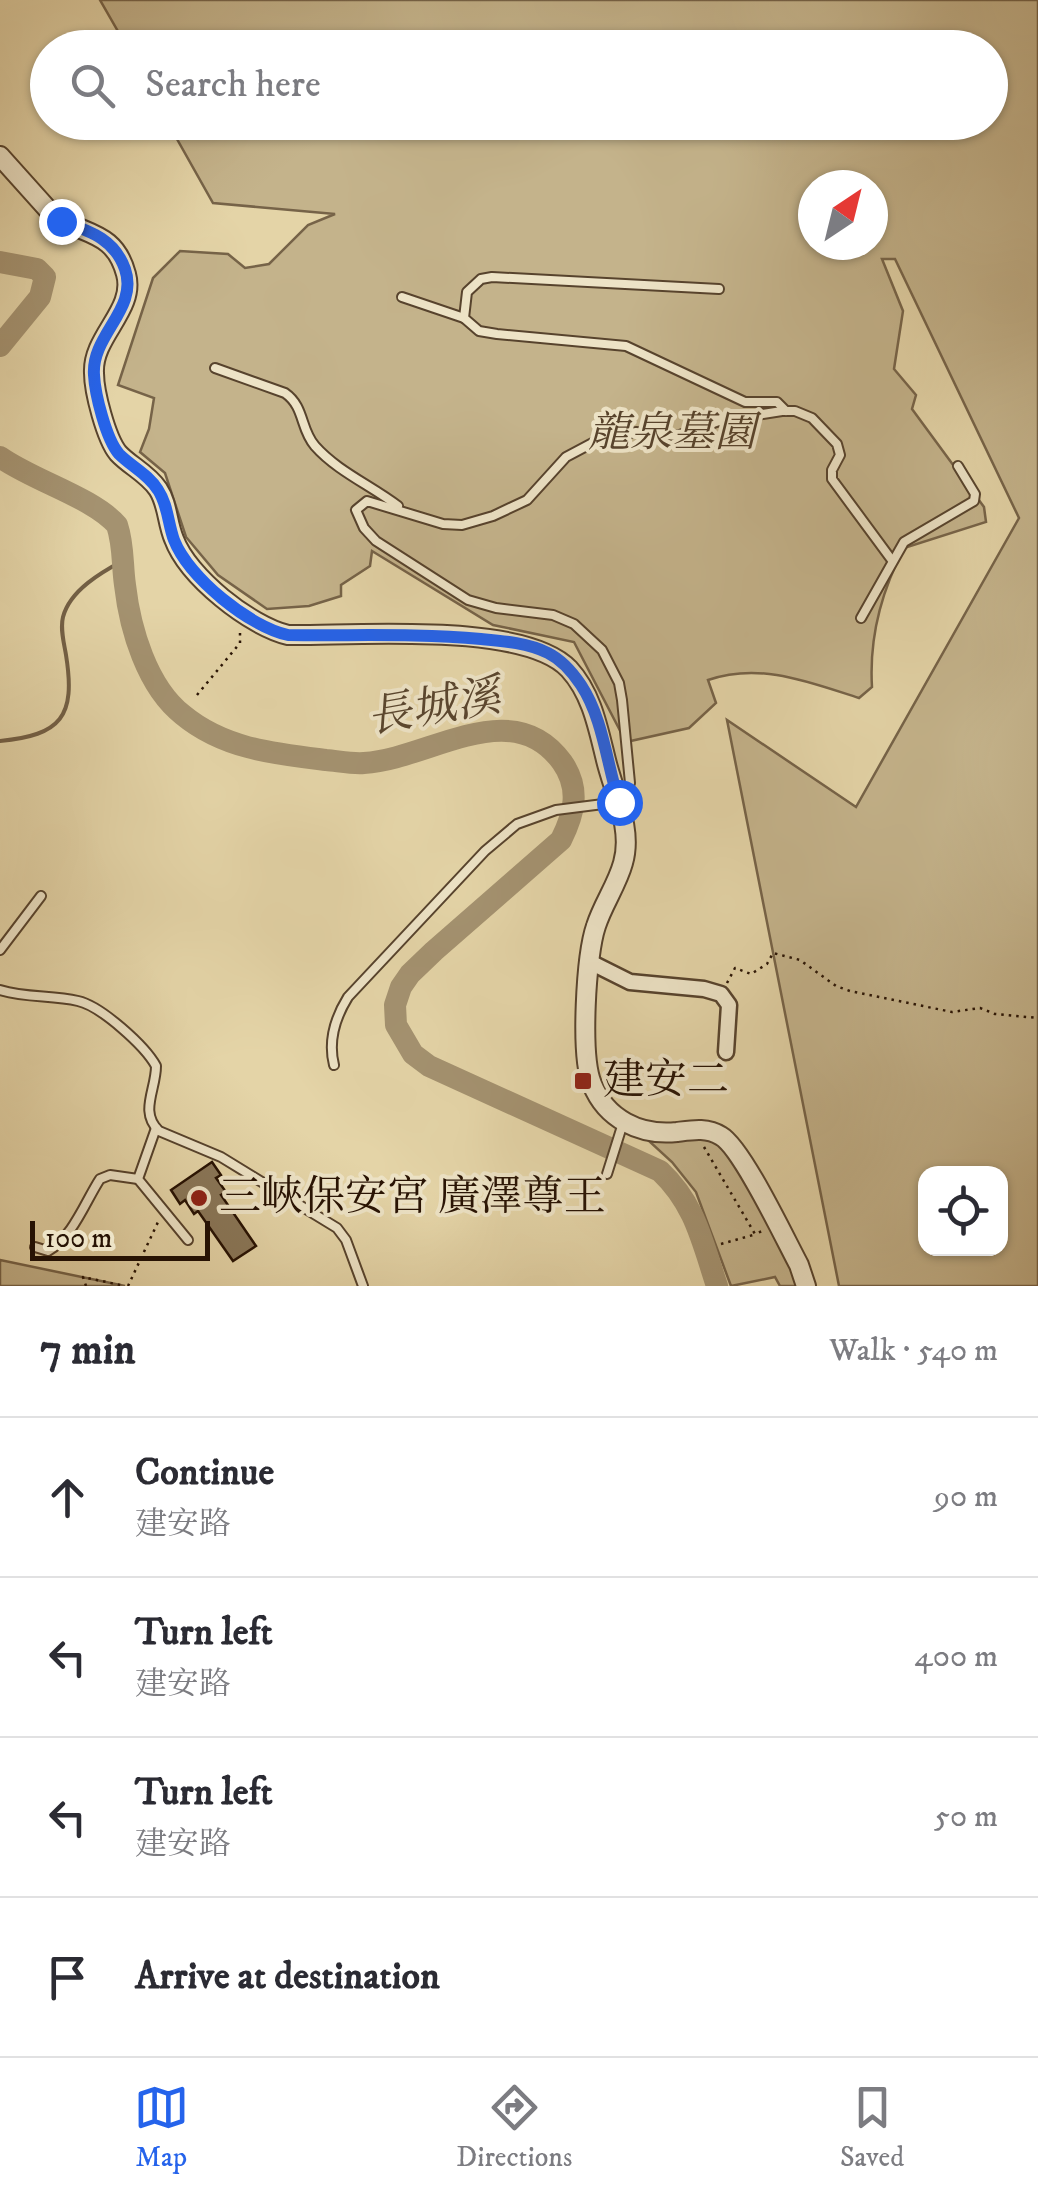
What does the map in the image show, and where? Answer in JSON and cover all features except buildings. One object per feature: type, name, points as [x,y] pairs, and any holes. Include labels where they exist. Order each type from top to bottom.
[{"type":"street","points":[[0,156],[52,214],[96,233],[119,256],[126,271],[127,296],[94,362],[98,401],[112,444],[147,475],[163,498],[174,540],[191,567],[241,612],[268,630],[288,635],[429,634],[528,646],[549,654],[568,668],[583,688],[597,721],[619,802],[626,846],[623,864],[596,926],[588,961],[587,1065],[598,1095],[623,1123],[661,1132],[693,1129],[721,1135],[740,1156],[799,1265],[806,1286]]},
{"type":"street","points":[[588,961],[630,982],[720,994],[729,1005],[726,1052]]},
{"type":"lane","points":[[464,318],[467,292],[481,279],[492,277],[719,289]]},
{"type":"lane","points":[[402,296],[496,334],[626,346],[744,402],[776,402],[786,411]]},
{"type":"lane","points":[[215,368],[285,392],[300,406],[307,434],[320,451],[402,509]]},
{"type":"lane","points":[[334,1065],[332,1034],[338,1012],[485,850],[517,824],[556,810],[619,802],[630,783],[619,683],[602,650],[586,634],[564,620],[468,600],[376,541],[364,528],[356,510],[367,501],[462,526],[527,500],[566,457],[598,440],[636,432],[677,436],[719,420],[786,411],[812,418],[837,444],[840,455],[832,479],[892,559]]},
{"type":"lane","points":[[861,618],[904,542],[974,501],[976,494],[958,466]]},
{"type":"lane","points":[[0,950],[41,896]]},
{"type":"lane","points":[[0,990],[34,998],[84,1002],[119,1026],[156,1066],[148,1108],[156,1128],[222,1158],[337,1228],[346,1240],[363,1286]]},
{"type":"lane","points":[[607,1174],[623,1123]]},
{"type":"lane","points":[[138,1179],[156,1128]]},
{"type":"lane","points":[[36,1248],[48,1252],[57,1246],[100,1178],[110,1175],[138,1179],[188,1240]]},
{"type":"path","points":[[197,695],[240,643],[239,628]]},
{"type":"path","points":[[720,994],[735,968],[751,974],[768,964],[773,953],[800,960],[836,986],[850,991],[952,1012],[980,1008],[995,1014],[1038,1018]]},
{"type":"path","points":[[693,1129],[755,1234]]},
{"type":"path","points":[[86,1286],[83,1277],[126,1286],[163,1212]]},
{"type":"path","points":[[721,1244],[768,1228]]},
{"type":"green space","name":"龍泉墓園","points":[[100,0],[1038,0],[1038,1286],[839,1286],[727,720],[856,807],[1019,518],[895,259],[888,259],[888,170],[798,170],[798,260],[882,260],[903,311],[894,369],[916,395],[912,409],[984,507],[986,522],[904,548],[878,615],[872,650],[872,687],[859,698],[784,676],[727,675],[708,680],[716,703],[689,728],[626,742],[574,642],[493,625],[372,551],[370,566],[341,585],[341,596],[309,606],[267,609],[218,575],[186,537],[165,473],[140,452],[154,398],[118,385],[153,278],[180,251],[228,254],[245,268],[269,264],[308,225],[335,214],[213,203],[178,140],[1008,140],[1008,30],[117,30]]},
{"type":"green space","points":[[703,1135],[726,1147],[802,1286],[780,1286],[775,1277],[731,1286],[696,1192],[650,1142]]},
{"type":"green space","points":[[0,1260],[125,1286],[0,1286]]},
{"type":"waterway","name":"長城溪","points":[[0,262],[37,269],[45,277],[40,297],[0,346]]},
{"type":"waterway","name":"長城溪","points":[[0,457],[93,506],[117,525],[127,602],[142,656],[170,703],[216,736],[288,755],[359,763],[389,759],[469,735],[519,732],[542,742],[562,762],[572,782],[574,801],[561,840],[410,974],[395,1005],[396,1025],[413,1054],[429,1066],[660,1171],[689,1210],[717,1286]]},
{"type":"waterway","points":[[0,741],[37,734],[60,719],[68,694],[62,626],[67,607],[88,583],[124,560]]},
{"type":"place","name":"建安二","points":[[583,1081]]},
{"type":"place","name":"三峽保安宮 廣澤尊王","points":[[199,1198]]},
{"type":"route","points":[[61,221],[96,233],[119,256],[126,271],[127,296],[94,362],[98,401],[118,453],[157,487],[174,540],[191,567],[253,622],[288,635],[429,634],[528,646],[549,654],[568,668],[583,688],[597,721],[619,802]]}]
